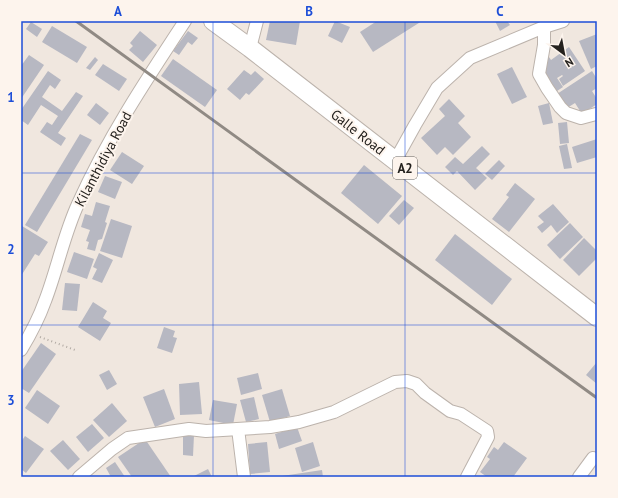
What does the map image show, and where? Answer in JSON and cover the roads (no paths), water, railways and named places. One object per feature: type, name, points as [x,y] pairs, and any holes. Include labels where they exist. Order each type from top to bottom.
[{"type":"highway","name":"Galle Road","points":[[213,21],[250,48],[597,317]]},
{"type":"street","name":"Kilanthidiya Road","points":[[21,350],[31,333],[45,302],[77,206],[92,174],[108,144],[184,21]]},
{"type":"street","points":[[250,48],[258,21]]},
{"type":"street","points":[[395,161],[414,125],[437,88],[470,58],[544,27],[563,21]]},
{"type":"street","points":[[544,27],[544,44],[539,74],[547,88],[566,113],[581,118],[596,114]]},
{"type":"street","points":[[79,477],[112,449],[128,438],[189,429],[206,431],[238,430],[285,424],[334,412],[395,382],[407,381],[416,384],[425,394],[450,411],[461,414],[487,431],[488,437],[467,477]]},
{"type":"street","points":[[238,430],[244,477]]},
{"type":"street","points":[[579,477],[593,458]]},
{"type":"railway","points":[[76,21],[597,398]]}]
